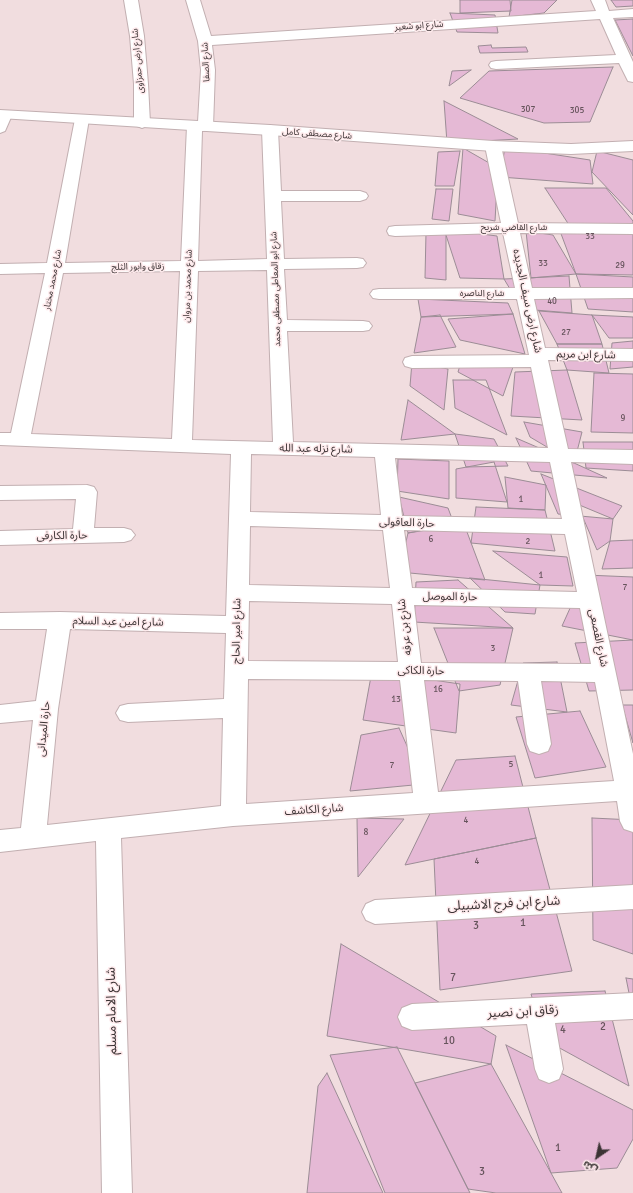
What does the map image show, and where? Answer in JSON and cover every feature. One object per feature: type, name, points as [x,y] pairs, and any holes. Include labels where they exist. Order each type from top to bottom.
[{"type":"street","name":"شارع ارض حمزاوى","points":[[131,0],[137,36],[141,84],[142,123]]},
{"type":"street","name":"شارع الصفا","points":[[193,0],[205,41],[208,70],[200,126]]},
{"type":"street","points":[[598,0],[633,78]]},
{"type":"street","name":"شارع ابو شعير","points":[[205,41],[633,13]]},
{"type":"street","points":[[496,64],[624,59]]},
{"type":"street","name":"شارع مصطفى كامل","points":[[2,119],[82,119],[270,130],[493,146],[571,149],[633,146]]},
{"type":"street","name":"شارع محمد مختار","points":[[20,439],[55,268],[82,119]]},
{"type":"street","name":"شارع محمد بن مروان","points":[[182,446],[189,266],[200,126]]},
{"type":"street","name":"شارع ابو المعاطى مصطفى محمد","points":[[270,130],[283,448]]},
{"type":"street","name":"شارع ارض سيف الجديده","points":[[493,146],[512,228],[559,455]]},
{"type":"street","points":[[272,196],[360,196]]},
{"type":"street","name":"شارع القاضي شريح","points":[[395,231],[512,228],[633,229]]},
{"type":"street","name":"زقاق وابور الثلج","points":[[0,269],[357,262]]},
{"type":"street","name":"شارع الناصره","points":[[379,294],[633,293]]},
{"type":"street","points":[[278,325],[363,326]]},
{"type":"street","name":"شارع ابن مريم","points":[[412,362],[633,355]]},
{"type":"street","name":"شارع نزله عبد الله","points":[[0,438],[182,446],[633,457]]},
{"type":"street","name":"شارع امير الحاج","points":[[233,816],[241,447]]},
{"type":"street","name":"شارع بن عرفه","points":[[384,451],[427,803]]},
{"type":"street","name":"شارع القصعى","points":[[559,455],[606,673],[633,821]]},
{"type":"street","points":[[0,493],[87,492],[83,536]]},
{"type":"street","name":"حارة العاقولى","points":[[239,519],[574,527]]},
{"type":"street","name":"حارة الكارفى","points":[[0,538],[124,535]]},
{"type":"street","name":"حارة الموصل","points":[[238,593],[590,600]]},
{"type":"street","name":"شارع امين عبد السلام","points":[[0,621],[60,620],[237,625]]},
{"type":"street","name":"حارة الميدانى","points":[[33,837],[46,710],[60,620]]},
{"type":"street","name":"حارة الكاكى","points":[[236,670],[606,673]]},
{"type":"street","points":[[528,672],[539,744]]},
{"type":"street","points":[[128,713],[235,708]]},
{"type":"street","points":[[0,714],[46,710]]},
{"type":"street","name":"شارع الكاشف","points":[[0,841],[233,816],[628,790]]},
{"type":"street","name":"شارع الامام مسلم","points":[[108,829],[117,1193]]},
{"type":"street","name":"شارع ابن فرج الاشبيلى","points":[[375,912],[633,897]]},
{"type":"street","name":"زقاق ابن نصير","points":[[412,1017],[633,1006]]},
{"type":"street","points":[[539,1011],[549,1069]]},
{"type":"building","points":[[460,0],[510,0],[511,11],[460,13]]},
{"type":"building","points":[[512,0],[557,0],[544,13],[509,17]]},
{"type":"building","points":[[611,0],[633,0],[633,6],[616,7]]},
{"type":"building","points":[[450,13],[495,15],[498,33],[457,32]]},
{"type":"building","points":[[633,19],[633,56],[615,20]]},
{"type":"building","points":[[491,45],[492,48],[526,47],[528,52],[480,53],[478,46]]},
{"type":"building","points":[[613,67],[590,122],[544,123],[460,98],[489,71]]},
{"type":"building","points":[[471,70],[449,86],[452,71]]},
{"type":"building","points":[[444,101],[518,139],[447,143]]},
{"type":"building","points":[[505,147],[590,160],[593,184],[500,177]]},
{"type":"building","points":[[463,148],[498,168],[495,221],[458,214]]},
{"type":"building","points":[[460,151],[454,186],[435,186],[438,152]]},
{"type":"building","points":[[597,151],[633,160],[633,215],[592,172]]},
{"type":"building","points":[[545,188],[606,188],[633,221],[633,229],[571,228]]},
{"type":"building","points":[[436,189],[453,189],[449,221],[432,219]]},
{"type":"building","points":[[444,229],[497,236],[504,279],[460,278]]},
{"type":"building","points":[[633,230],[633,275],[576,274],[560,231]]},
{"type":"building","points":[[526,231],[553,235],[576,274],[531,278]]},
{"type":"building","points":[[426,233],[446,234],[446,280],[425,278]]},
{"type":"building","points":[[576,274],[633,277],[633,312],[588,309]]},
{"type":"building","points":[[569,276],[572,313],[522,309],[504,279]]},
{"type":"building","points":[[418,299],[508,303],[513,314],[421,317]]},
{"type":"building","points":[[539,311],[592,315],[602,344],[557,344]]},
{"type":"building","points":[[513,314],[525,354],[460,340],[448,319]]},
{"type":"building","points":[[440,315],[456,347],[414,353],[421,317]]},
{"type":"building","points":[[592,315],[633,317],[633,338],[609,338]]},
{"type":"building","points":[[633,341],[633,367],[610,369],[612,343]]},
{"type":"building","points":[[557,344],[602,344],[609,373],[567,370]]},
{"type":"building","points":[[412,362],[448,369],[444,410],[410,386]]},
{"type":"building","points":[[461,362],[513,367],[503,396],[458,372]]},
{"type":"building","points":[[567,370],[582,420],[511,416],[515,372]]},
{"type":"building","points":[[594,373],[633,374],[633,433],[591,432]]},
{"type":"building","points":[[453,380],[486,380],[507,435],[455,408]]},
{"type":"building","points":[[408,400],[455,434],[401,440]]},
{"type":"building","points":[[524,422],[582,432],[574,463],[530,437]]},
{"type":"building","points":[[455,434],[494,439],[508,466],[466,467]]},
{"type":"building","points":[[516,438],[574,463],[607,478],[531,471]]},
{"type":"building","points":[[583,442],[633,442],[633,471],[586,468]]},
{"type":"building","points":[[398,459],[449,461],[449,499],[397,491]]},
{"type":"building","points":[[494,462],[507,502],[456,498],[456,469]]},
{"type":"building","points":[[541,474],[622,506],[613,519],[558,514]]},
{"type":"building","points":[[505,477],[546,485],[545,510],[508,508]]},
{"type":"building","points":[[399,497],[448,508],[454,524],[408,533]]},
{"type":"building","points":[[577,504],[613,519],[610,541],[597,550]]},
{"type":"building","points":[[476,507],[545,510],[555,551],[471,543]]},
{"type":"building","points":[[464,524],[485,580],[399,572],[408,533]]},
{"type":"building","points":[[633,540],[633,568],[602,569],[610,541]]},
{"type":"building","points":[[493,551],[567,557],[573,586],[540,585]]},
{"type":"building","points":[[585,575],[633,577],[633,640],[562,626]]},
{"type":"building","points":[[470,578],[540,585],[535,614],[505,612]]},
{"type":"building","points":[[458,580],[513,628],[414,622],[416,582]]},
{"type":"building","points":[[434,628],[513,628],[500,685],[459,691]]},
{"type":"building","points":[[633,640],[633,690],[589,691],[575,643]]},
{"type":"building","points":[[557,662],[567,712],[511,705],[523,663]]},
{"type":"building","points":[[372,671],[460,684],[456,733],[363,720]]},
{"type":"building","points":[[622,705],[633,705],[633,743]]},
{"type":"building","points":[[580,711],[606,767],[535,778],[516,717]]},
{"type":"building","points":[[399,728],[424,784],[350,791],[361,735]]},
{"type":"building","points":[[515,756],[536,838],[405,865],[456,760]]},
{"type":"building","points":[[357,818],[404,819],[358,877]]},
{"type":"building","points":[[592,818],[633,820],[633,954],[593,940]]},
{"type":"building","points":[[536,838],[572,971],[440,990],[434,859]]},
{"type":"building","points":[[341,944],[496,1036],[491,1064],[327,1036]]},
{"type":"building","points":[[626,978],[633,979],[633,1013]]},
{"type":"building","points":[[605,991],[629,1086],[545,1040],[531,994]]},
{"type":"building","points":[[506,1045],[633,1110],[633,1139],[617,1168],[551,1173]]},
{"type":"building","points":[[397,1047],[470,1193],[385,1193],[330,1055]]},
{"type":"building","points":[[491,1064],[562,1193],[496,1193],[468,1189],[415,1083]]},
{"type":"building","points":[[327,1073],[383,1193],[307,1193],[318,1086]]}]
